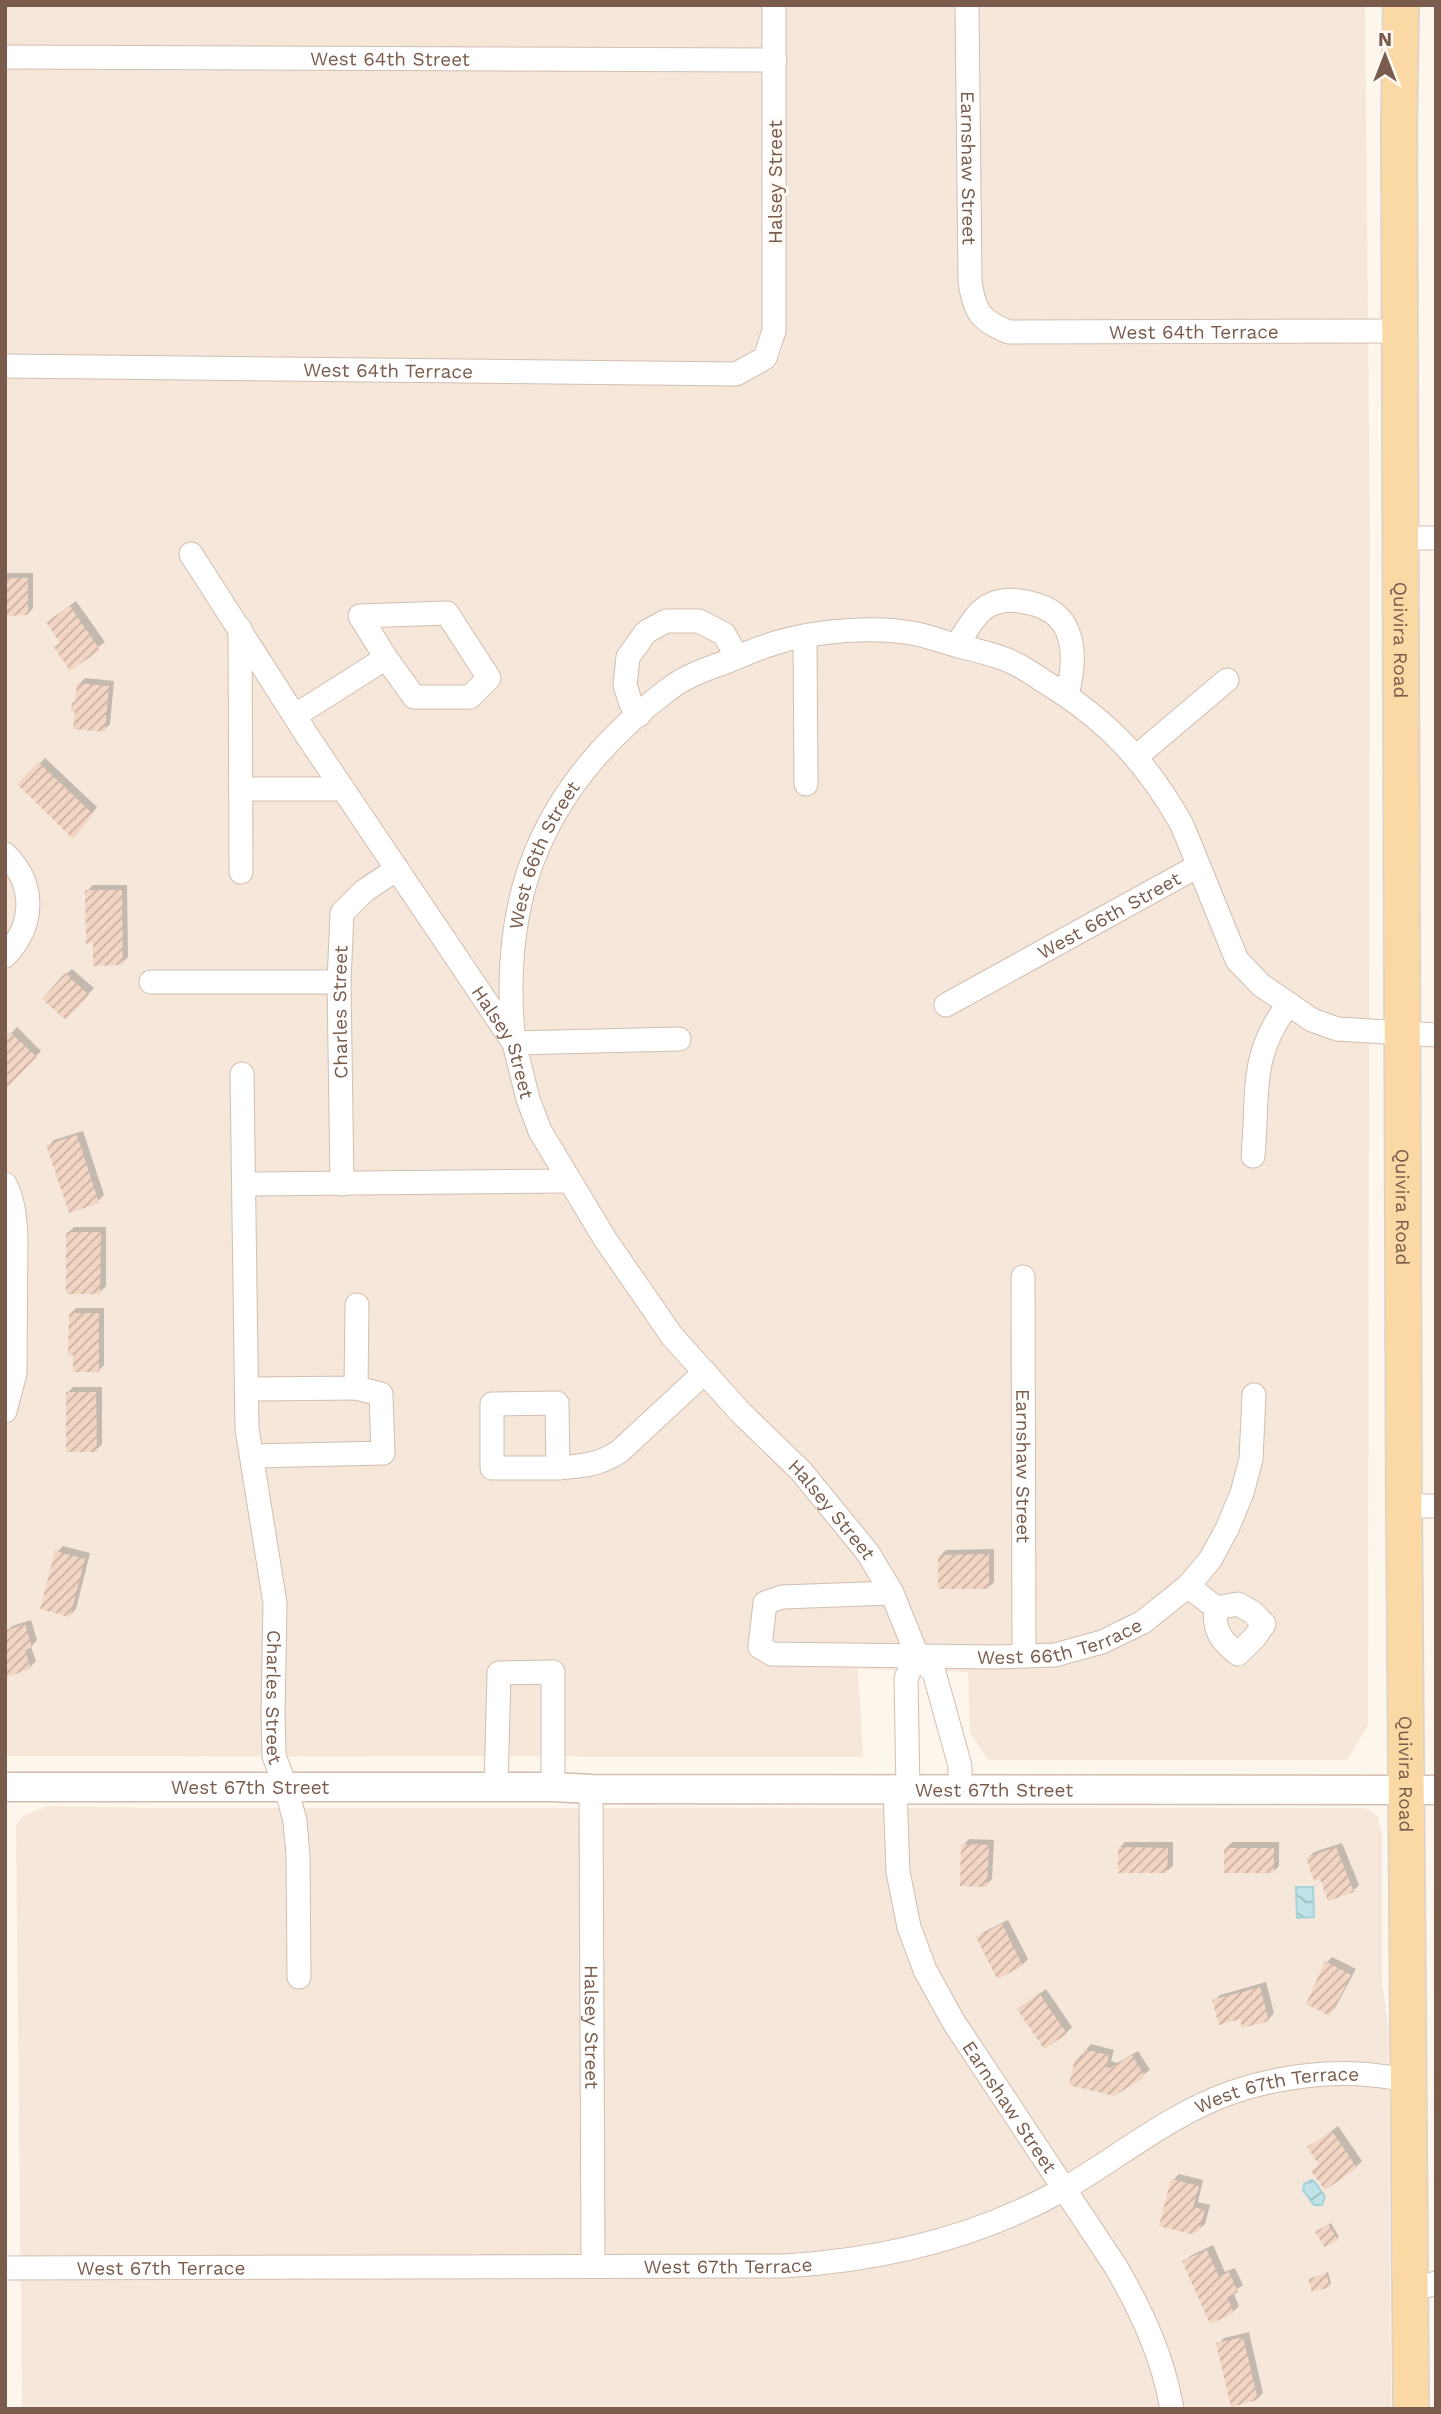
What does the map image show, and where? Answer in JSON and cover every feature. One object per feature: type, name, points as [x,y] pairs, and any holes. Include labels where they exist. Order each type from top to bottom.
[{"type":"main road","name":"Quivira Road","points":[[1401,5],[1400,538],[1420,1034],[1421,1790],[1409,2078],[1423,2287],[1410,2409]]},
{"type":"street","name":"Halsey Street","points":[[765,358],[774,331],[774,5]]},
{"type":"street","name":"Earnshaw Street","points":[[967,5],[970,281],[974,307],[990,325]]},
{"type":"street","name":"West 64th Street","points":[[5,57],[775,60]]},
{"type":"street","name":"West 64th Terrace","points":[[990,325],[1009,332],[1400,331]]},
{"type":"street","name":"West 64th Terrace","points":[[5,366],[736,374],[765,358]]},
{"type":"street","points":[[1400,538],[1436,538]]},
{"type":"street","name":"Halsey Street","points":[[191,554],[343,789],[514,1042],[540,1130],[605,1238],[672,1336],[741,1413],[801,1471],[868,1553],[892,1593],[917,1655],[934,1672],[960,1766],[960,1791]]},
{"type":"street","points":[[957,645],[973,620],[991,604],[1017,600],[1041,605],[1060,617],[1072,640],[1073,670],[1067,695]]},
{"type":"street","points":[[447,613],[489,678],[470,697],[414,698],[386,658],[360,616],[447,613]]},
{"type":"street","points":[[639,715],[631,704],[625,685],[628,657],[646,632],[666,621],[699,621],[724,634],[737,657]]},
{"type":"street","points":[[240,629],[241,872]]},
{"type":"street","name":"West 66th Street","points":[[514,1042],[509,997],[517,917],[526,879],[561,801],[589,762],[639,715],[696,673],[776,642],[831,632],[866,631],[916,634],[999,657],[1018,665],[1079,702],[1115,732],[1170,804],[1182,825],[1237,960],[1261,985],[1312,1020],[1337,1029],[1420,1034]]},
{"type":"street","points":[[805,637],[806,784]]},
{"type":"street","points":[[296,715],[386,658]]},
{"type":"street","points":[[1136,757],[1227,680]]},
{"type":"street","points":[[241,789],[343,789]]},
{"type":"street","points":[[5,854],[17,865],[27,886],[29,911],[23,932],[5,956]]},
{"type":"street","name":"West 66th Street","points":[[946,1005],[1198,866]]},
{"type":"street","name":"Charles Street","points":[[342,1184],[342,914],[364,891],[397,869]]},
{"type":"street","points":[[151,982],[340,982]]},
{"type":"street","points":[[1253,1156],[1255,1084],[1262,1050],[1274,1023],[1289,1004]]},
{"type":"street","points":[[514,1042],[679,1039]]},
{"type":"street","name":"Charles Street","points":[[242,1074],[247,1429],[275,1603],[274,1756],[295,1821],[298,1854],[299,1977]]},
{"type":"street","points":[[244,1184],[569,1181]]},
{"type":"street","points":[[5,1184],[15,1215],[16,1238],[15,1373],[5,1411]]},
{"type":"street","name":"Earnshaw Street","points":[[1023,1277],[1024,1656]]},
{"type":"street","points":[[356,1388],[357,1305]]},
{"type":"street","points":[[558,1468],[594,1465],[608,1460],[705,1372]]},
{"type":"street","points":[[247,1389],[356,1388],[381,1394],[383,1453],[252,1456]]},
{"type":"street","name":"West 66th Terrace","points":[[917,1655],[1055,1655],[1102,1642],[1143,1622],[1188,1586],[1210,1560],[1227,1529],[1242,1493],[1251,1459],[1254,1395]]},
{"type":"street","points":[[1188,1586],[1216,1608]]},
{"type":"street","name":"Halsey Street","points":[[892,1593],[782,1597],[765,1603],[760,1647],[772,1654],[917,1655]]},
{"type":"street","points":[[901,1790],[906,1678],[917,1655]]},
{"type":"street","points":[[496,1787],[499,1673],[553,1672],[553,1787]]},
{"type":"street","name":"West 67th Street","points":[[5,1787],[1421,1790]]},
{"type":"street","name":"Halsey Street","points":[[591,1789],[593,2266]]},
{"type":"street","name":"Earnshaw Street","points":[[901,1790],[898,1872],[909,1927],[925,1970],[953,2021],[1139,2306],[1159,2355],[1172,2409]]},
{"type":"street","name":"West 67th Terrace","points":[[5,2268],[784,2266],[836,2262],[892,2253],[958,2236],[1021,2211],[1064,2189],[1170,2122],[1230,2093],[1270,2082],[1315,2076],[1372,2075],[1409,2078]]},
{"type":"shaded area","points":[[5,5],[766,5],[769,372],[776,366],[782,350],[786,322],[786,5],[1365,5],[1370,533],[1368,1726],[1347,1760],[988,1760],[970,1733],[968,1672],[858,1669],[863,1757],[5,1756]]},
{"type":"shaded area","points":[[48,1806],[1370,1810],[1378,1817],[1382,1835],[1382,1981],[1388,2024],[1391,2409],[22,2409],[16,1825],[23,1816]]},
{"type":"water","points":[[1296,1887],[1313,1887],[1314,1917],[1297,1918]]},
{"type":"water","points":[[1312,2180],[1325,2197],[1322,2205],[1314,2205],[1303,2190],[1304,2184]]},
{"type":"building","points":[[5,578],[28,578],[28,615],[5,616]]},
{"type":"building","points":[[70,606],[100,650],[70,671],[54,647],[60,643],[46,622]]},
{"type":"building","points":[[77,683],[109,686],[105,732],[73,729],[75,712],[71,712]]},
{"type":"building","points":[[38,762],[93,814],[73,839],[17,784]]},
{"type":"building","points":[[85,890],[122,890],[123,965],[93,966],[93,943],[86,944]]},
{"type":"building","points":[[65,973],[89,995],[66,1020],[42,999]]},
{"type":"building","points":[[10,1032],[37,1057],[5,1090],[5,1037]]},
{"type":"building","points":[[77,1135],[99,1203],[69,1213],[46,1145]]},
{"type":"building","points":[[66,1232],[101,1232],[100,1294],[66,1294]]},
{"type":"building","points":[[69,1313],[99,1313],[99,1372],[73,1372],[73,1355],[68,1355]]},
{"type":"building","points":[[66,1392],[96,1392],[97,1452],[66,1452]]},
{"type":"building","points":[[55,1551],[85,1559],[70,1617],[40,1609]]},
{"type":"building","points":[[989,1554],[989,1589],[938,1589],[938,1555]]},
{"type":"building","points":[[25,1624],[32,1648],[25,1650],[31,1669],[5,1677],[5,1631]]},
{"type":"building","points":[[961,1844],[989,1845],[987,1887],[960,1886]]},
{"type":"building","points":[[1118,1847],[1168,1848],[1167,1873],[1118,1873]]},
{"type":"building","points":[[1336,1847],[1354,1892],[1328,1901],[1320,1879],[1314,1881],[1306,1858]]},
{"type":"building","points":[[1224,1848],[1274,1848],[1274,1873],[1224,1873]]},
{"type":"building","points":[[1002,1924],[1023,1966],[997,1979],[976,1937]]},
{"type":"building","points":[[1325,1961],[1351,1975],[1330,2016],[1306,2004]]},
{"type":"building","points":[[1260,1987],[1269,2021],[1242,2028],[1240,2019],[1219,2025],[1212,2000]]},
{"type":"building","points":[[1039,1993],[1067,2034],[1044,2049],[1017,2009]]},
{"type":"building","points":[[1084,2049],[1109,2055],[1106,2067],[1110,2068],[1132,2055],[1145,2077],[1114,2096],[1069,2085],[1075,2059],[1081,2060]]},
{"type":"building","points":[[1332,2131],[1357,2168],[1325,2190],[1311,2171],[1319,2165],[1307,2147]]},
{"type":"building","points":[[1171,2179],[1199,2186],[1193,2207],[1205,2210],[1199,2231],[1191,2234],[1159,2226]]},
{"type":"building","points":[[1328,2224],[1338,2240],[1325,2248],[1315,2232]]},
{"type":"building","points":[[1207,2250],[1219,2277],[1229,2272],[1238,2292],[1227,2297],[1234,2313],[1210,2324],[1182,2261]]},
{"type":"building","points":[[1326,2273],[1330,2287],[1312,2292],[1308,2279]]},
{"type":"building","points":[[1243,2337],[1258,2400],[1231,2407],[1216,2343]]}]
